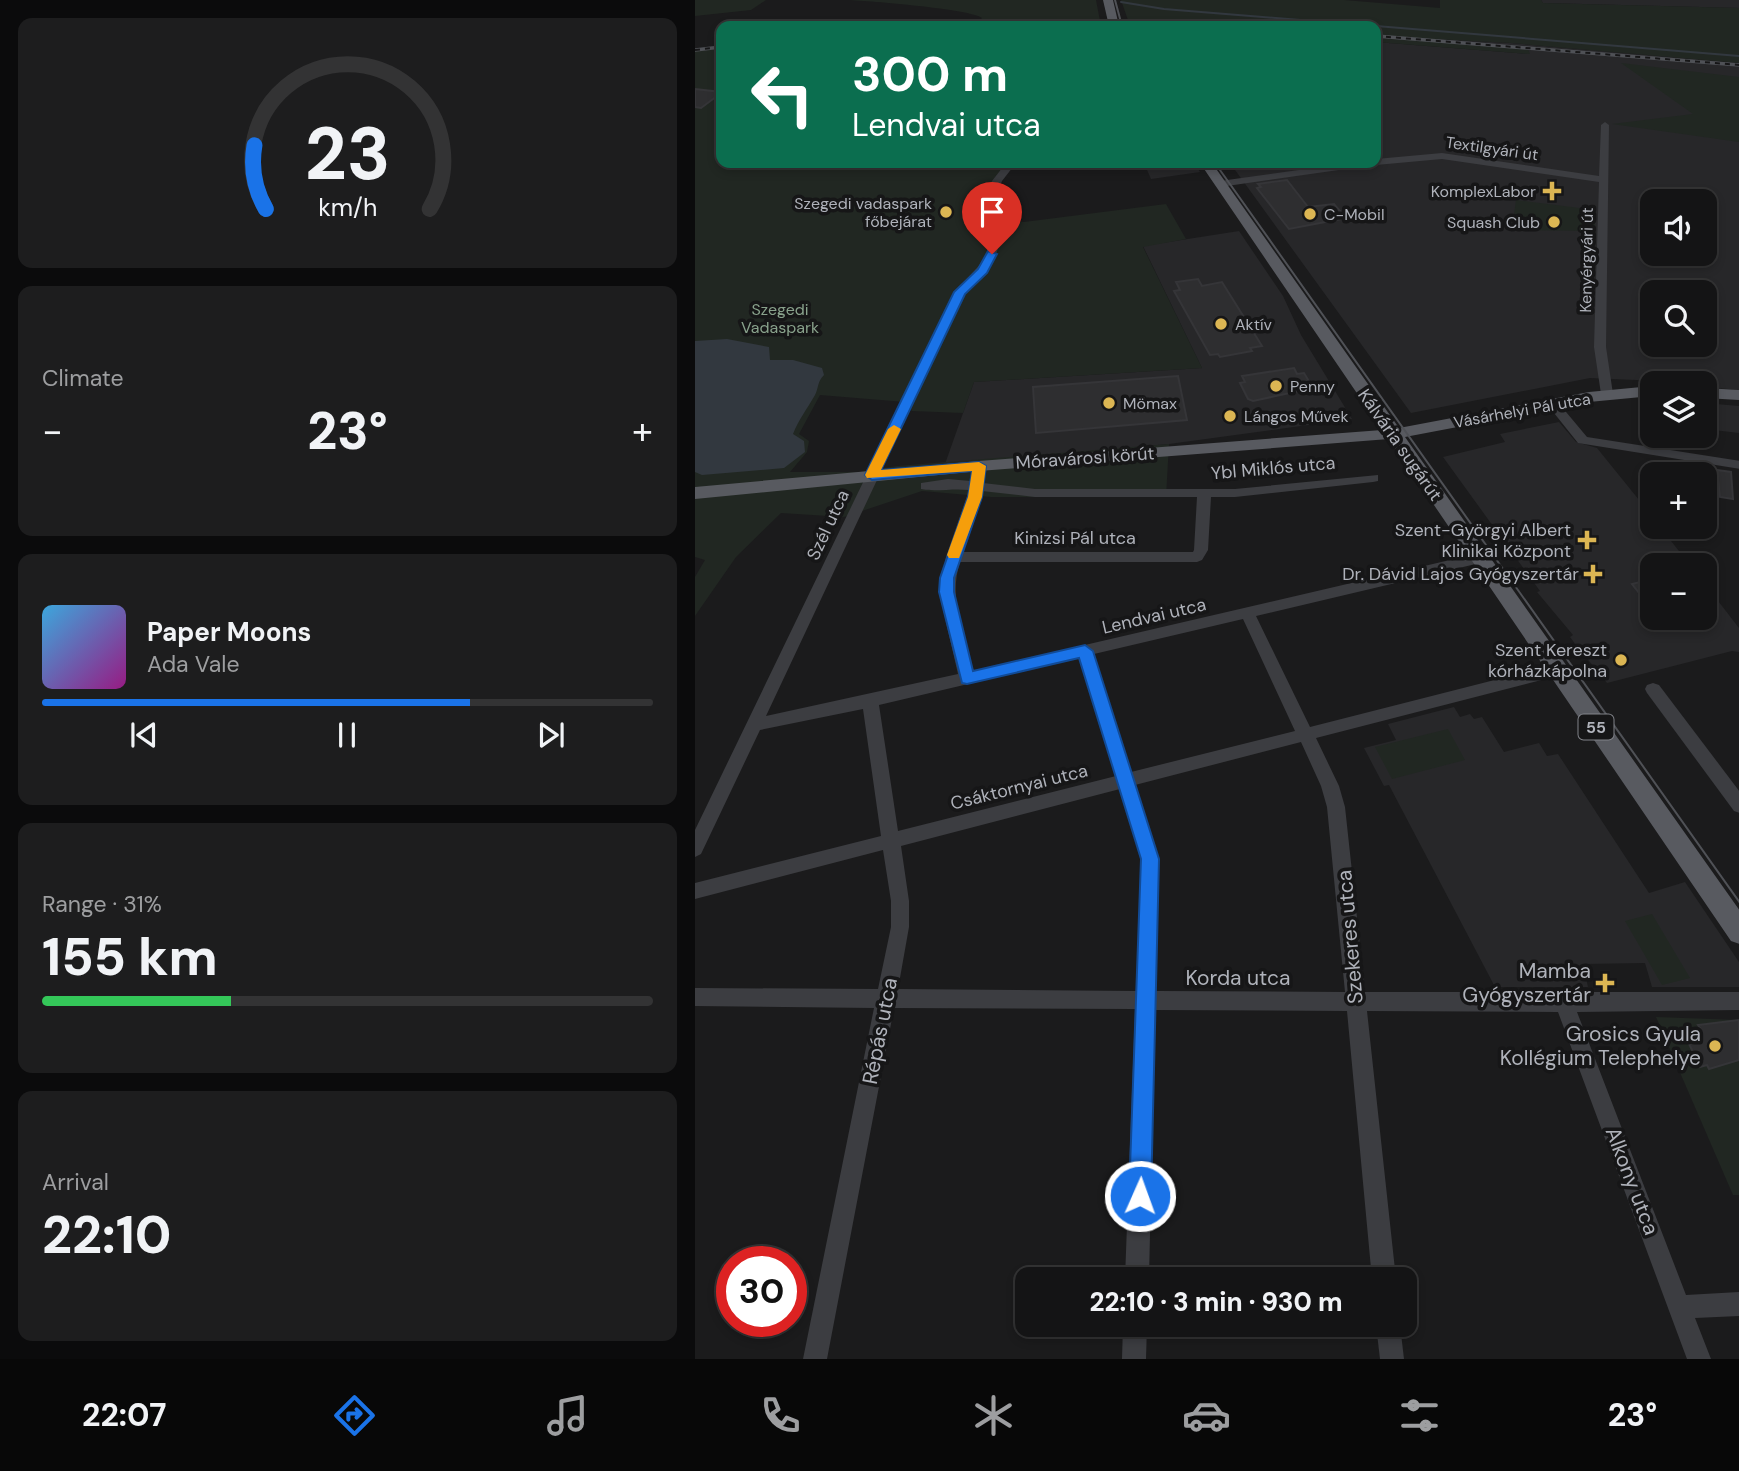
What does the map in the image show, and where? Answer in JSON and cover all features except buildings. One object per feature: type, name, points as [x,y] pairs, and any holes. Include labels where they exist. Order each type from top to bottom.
[{"type":"main road","points":[[1108,0],[1113,21]]},
{"type":"main road","name":"Kálvária sugárút","points":[[1210,168],[1357,385],[1739,933]]},
{"type":"main road","points":[[1357,385],[1363,413],[1361,422],[1347,438],[1387,451],[1415,465]]},
{"type":"main road","name":"Vásárhelyi Pál utca","points":[[1393,434],[1552,403],[1640,392]]},
{"type":"main road","points":[[1717,394],[1739,395]]},
{"type":"main road","name":"Móravárosi körút","points":[[695,493],[872,475],[1393,434]]},
{"type":"street","name":"Kenyérgyári út","points":[[1605,125],[1600,347],[1607,394]]},
{"type":"street","name":"Textilgyári út","points":[[1381,162],[1442,156],[1604,180]]},
{"type":"street","name":"Szél utca","points":[[695,849],[960,292],[983,271],[995,243],[994,236],[1004,227],[1004,223],[985,212],[997,181],[1007,168]]},
{"type":"street","points":[[1221,184],[1332,168]]},
{"type":"street","points":[[1552,403],[1583,440],[1739,465]]},
{"type":"street","points":[[967,678],[946,592],[953,557],[977,487],[979,466]]},
{"type":"street","name":"Ybl Miklós utca","points":[[926,486],[948,482],[1035,492],[1262,492],[1373,478]]},
{"type":"street","name":"Kinizsi Pál utca","points":[[953,557],[1197,557],[1201,550],[1204,493]]},
{"type":"street","name":"Lendvai utca","points":[[753,725],[871,701],[1480,558]]},
{"type":"street","name":"Szekeres utca","points":[[1248,614],[1330,786],[1336,807],[1383,1267]]},
{"type":"street","points":[[1085,651],[1128,780],[1150,859],[1137,1267]]},
{"type":"street","name":"Csáktornyai utca","points":[[695,891],[1557,670]]},
{"type":"street","points":[[1653,689],[1739,806]]},
{"type":"street","name":"Répás utca","points":[[815,1359],[900,927],[900,901],[871,701]]},
{"type":"street","name":"Korda utca","points":[[695,997],[1564,1003],[1739,1001]]},
{"type":"street","name":"Alkony utca","points":[[1564,1003],[1699,1359]]},
{"type":"street","points":[[1680,1307],[1739,1304]]},
{"type":"street","points":[[1134,1359],[1135,1337]]},
{"type":"street","points":[[1389,1337],[1392,1359]]},
{"type":"shaded area","points":[[1541,0],[1739,0],[1740,8],[1543,3]]},
{"type":"shaded area","points":[[1381,36],[1511,43],[1739,63],[1739,390],[1717,388],[1717,371],[1640,371],[1640,380],[1590,378],[1411,413],[1234,168],[1381,168],[1381,42],[1530,54]]},
{"type":"shaded area","points":[[1146,168],[1197,168],[1200,172],[1151,179]]},
{"type":"shaded area","points":[[1239,231],[1283,296],[1301,335],[1352,419],[1169,444],[945,464],[974,382],[1202,368],[1143,246]]},
{"type":"shaded area","points":[[727,339],[769,347],[770,360],[793,360],[822,368],[824,375],[793,434],[804,441],[805,452],[784,468],[702,475],[695,472],[695,341]]},
{"type":"shaded area","points":[[1717,404],[1739,406],[1739,433],[1717,430]]},
{"type":"shaded area","name":"Szent-Györgyi Albert Klinikai Központ","points":[[1559,422],[1576,442],[1597,448],[1640,501],[1640,539],[1669,539],[1681,553],[1640,553],[1640,630],[1717,630],[1717,600],[1739,628],[1739,652],[1732,651],[1607,683],[1570,637],[1573,635],[1537,592],[1540,591],[1443,457],[1505,442],[1500,434]]},
{"type":"shaded area","points":[[1454,707],[1460,717],[1470,714],[1474,719],[1482,717],[1504,752],[1539,743],[1547,756],[1558,754],[1649,893],[1685,882],[1739,962],[1739,987],[1652,987],[1645,963],[1583,964],[1588,987],[1495,987],[1389,785],[1384,786],[1364,748],[1396,740],[1388,724]]},
{"type":"green space","points":[[695,0],[766,0],[751,10],[695,16]]},
{"type":"green space","points":[[848,0],[1096,0],[1100,21],[979,21],[982,18],[974,15]]},
{"type":"green space","points":[[1121,0],[1344,0],[1440,8],[1440,0],[1541,0],[1543,3],[1739,8],[1739,63],[1511,43],[1381,36],[1381,21],[1128,21]]},
{"type":"green space","points":[[1381,37],[1528,49],[1530,54],[1381,42]]},
{"type":"green space","name":"Szegedi Vadaspark","points":[[716,49],[716,168],[1005,168],[994,182],[980,216],[1024,222],[1166,204],[1186,239],[1143,247],[1202,368],[974,382],[963,413],[912,411],[905,402],[820,395],[799,434],[809,441],[807,452],[790,472],[859,472],[897,466],[1169,444],[1166,497],[991,497],[922,491],[844,517],[781,513],[736,557],[695,616],[695,577],[705,560],[695,557],[695,51]]},
{"type":"green space","points":[[1621,63],[1739,77],[1739,142],[1612,124],[1693,114]]},
{"type":"green space","name":"Squash Club","points":[[1516,200],[1595,210],[1595,231],[1512,230]]},
{"type":"green space","points":[[1448,729],[1465,760],[1392,779],[1375,747]]},
{"type":"green space","points":[[1652,914],[1690,978],[1662,985],[1625,921]]},
{"type":"green space","points":[[1656,1017],[1739,1020],[1739,1195],[1733,1195]]},
{"type":"waterway","points":[[1121,2],[1164,9],[1312,21]]},
{"type":"waterway","points":[[1381,26],[1740,56]]},
{"type":"tram line","points":[[1115,0],[1121,21]]},
{"type":"tram line","points":[[1219,168],[1740,903]]},
{"type":"railway","points":[[1381,36],[1740,65]]},
{"type":"railway","points":[[695,50],[716,48]]},
{"type":"slow traffic","points":[[894,429],[872,475],[979,466],[975,497],[954,555]]},
{"type":"place","name":"KomplexLabor","points":[[1552,191]]},
{"type":"place","name":"Szegedi vadaspark főbejárat","points":[[946,212]]},
{"type":"place","name":"C-Mobil","points":[[1310,214]]},
{"type":"place","name":"Squash Club","points":[[1554,222]]},
{"type":"place","name":"Aktív","points":[[1221,324]]},
{"type":"place","name":"Penny","points":[[1276,386]]},
{"type":"place","name":"Mömax","points":[[1109,403]]},
{"type":"place","name":"Lángos Művek","points":[[1230,416]]},
{"type":"place","name":"Szent-Györgyi Albert Klinikai Központ","points":[[1587,540]]},
{"type":"place","name":"Dr. Dávid Lajos Gyógyszertár","points":[[1593,574]]},
{"type":"place","name":"Szent Kereszt kórházkápolna","points":[[1621,660]]},
{"type":"place","name":"Mamba Gyógyszertár","points":[[1605,983]]},
{"type":"place","name":"Grosics Gyula Kollégium Telephelye","points":[[1715,1046]]},
{"type":"route","points":[[992,254],[983,271],[960,292],[872,475],[979,466],[975,497],[953,557],[946,592],[967,678],[1085,651],[1128,780],[1150,859],[1140,1196]]}]
